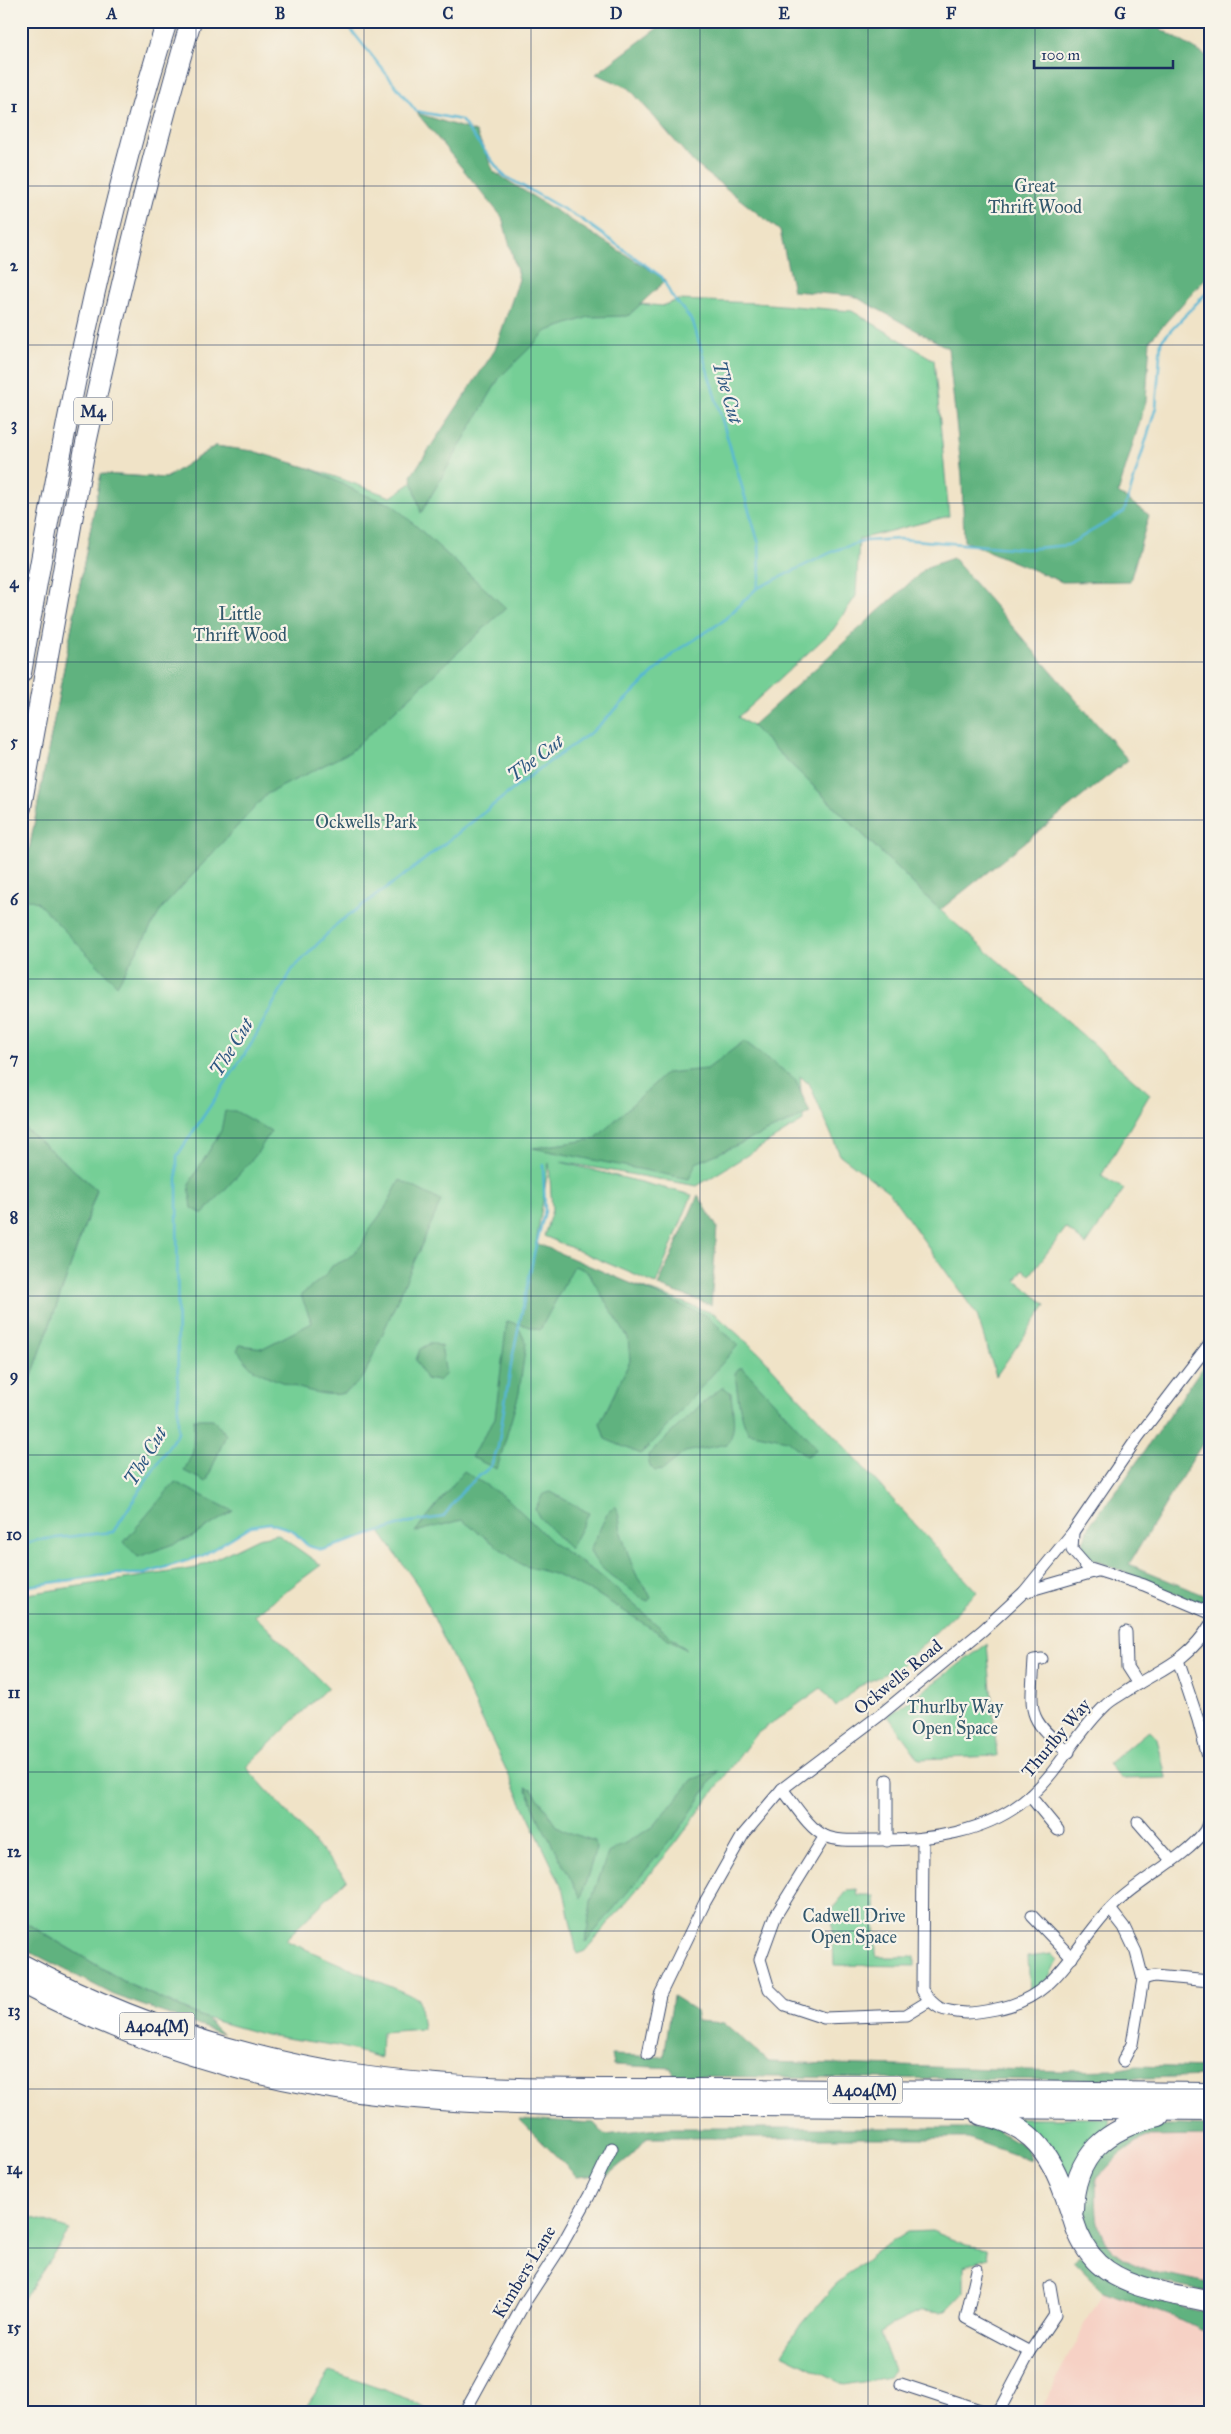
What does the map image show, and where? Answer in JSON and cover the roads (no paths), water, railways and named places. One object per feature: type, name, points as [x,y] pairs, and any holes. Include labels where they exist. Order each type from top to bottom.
[{"type":"highway","name":"M4","points":[[21,673],[61,453],[85,336],[120,189],[167,21]]},
{"type":"highway","name":"M4","points":[[21,807],[84,453],[96,397],[137,217],[191,21]]},
{"type":"highway","name":"A404(M)","points":[[21,1964],[113,2008],[206,2042],[301,2066],[398,2080],[544,2088],[1210,2093]]},
{"type":"highway","name":"A404(M)","points":[[21,1983],[108,2024],[186,2053],[267,2075],[366,2093],[424,2099],[516,2103],[1202,2110]]},
{"type":"highway","name":"A404(M)","points":[[931,2108],[1004,2121],[1032,2137],[1045,2152],[1055,2170],[1086,2250],[1109,2272],[1140,2285],[1210,2302]]},
{"type":"highway","name":"A404(M)","points":[[1073,2219],[1074,2191],[1079,2172],[1098,2145],[1118,2130],[1130,2124],[1202,2110]]},
{"type":"street","name":"Ockwells Road","points":[[648,2054],[660,1994],[705,1902],[743,1835],[782,1789],[880,1715],[983,1630],[1024,1592],[1073,1532],[1138,1437],[1210,1343]]},
{"type":"street","points":[[1073,1532],[1072,1550],[1087,1567],[1144,1585],[1210,1613]]},
{"type":"street","points":[[1024,1592],[1097,1571]]},
{"type":"street","name":"Thurlby Way","points":[[825,1836],[847,1840],[922,1839],[971,1828],[1006,1814],[1030,1796],[1052,1774],[1107,1704],[1178,1660],[1198,1643],[1210,1625]]},
{"type":"street","points":[[1127,1632],[1127,1667],[1138,1684]]},
{"type":"street","points":[[1042,1659],[1034,1660],[1032,1712],[1040,1726],[1069,1752]]},
{"type":"street","points":[[1178,1660],[1210,1764]]},
{"type":"street","points":[[887,1780],[887,1840]]},
{"type":"street","points":[[782,1789],[811,1824],[825,1836],[776,1915],[763,1950],[760,1959],[769,1989],[785,2005],[824,2018],[906,2015],[930,2001]]},
{"type":"street","points":[[1030,1796],[1058,1830]]},
{"type":"street","points":[[922,1839],[922,1990],[930,2001],[942,2011],[973,2013],[1019,2003],[1048,1986],[1110,1909],[1139,1883],[1192,1844],[1206,1830],[1210,1817]]},
{"type":"street","points":[[1138,1822],[1171,1860]]},
{"type":"street","points":[[1110,1909],[1124,1927],[1136,1952],[1143,1978],[1132,2044],[1123,2061]]},
{"type":"street","points":[[1032,1916],[1072,1958]]},
{"type":"street","points":[[1143,1978],[1154,1976],[1210,1981]]},
{"type":"street","name":"Kimbers Lane","points":[[464,2413],[524,2302],[559,2250],[589,2196],[612,2148]]},
{"type":"street","points":[[977,2270],[966,2318],[1030,2352]]},
{"type":"street","points":[[902,2384],[960,2408],[991,2413],[1000,2409],[1030,2352],[1055,2315],[1050,2286]]},
{"type":"waterway","name":"The Cut","points":[[21,1546],[37,1540],[113,1532],[178,1432],[177,1156],[250,1046],[292,970],[338,923],[410,871],[535,772],[593,731],[674,653],[723,621],[757,588],[760,577],[759,544],[693,322],[671,295],[662,277],[581,219],[503,175],[461,120],[416,111],[344,21]]},
{"type":"waterway","points":[[758,588],[836,550],[865,541],[900,539],[1025,549],[1068,545],[1124,512],[1156,407],[1161,341],[1210,289]]},
{"type":"waterway","points":[[21,1587],[114,1574],[144,1574],[202,1556],[251,1526],[270,1523],[292,1530],[308,1546],[322,1550],[410,1522],[443,1517],[464,1489],[491,1466],[498,1447],[512,1359],[545,1211],[543,1165]]},
{"type":"park label","name":"Great Thrift Wood","points":[[1035,196]]},
{"type":"park label","name":"Little Thrift Wood","points":[[240,624]]},
{"type":"park label","name":"Ockwells Park","points":[[366,822]]},
{"type":"park label","name":"Thurlby Way Open Space","points":[[955,1717]]},
{"type":"park label","name":"Cadwell Drive Open Space","points":[[854,1926]]}]
